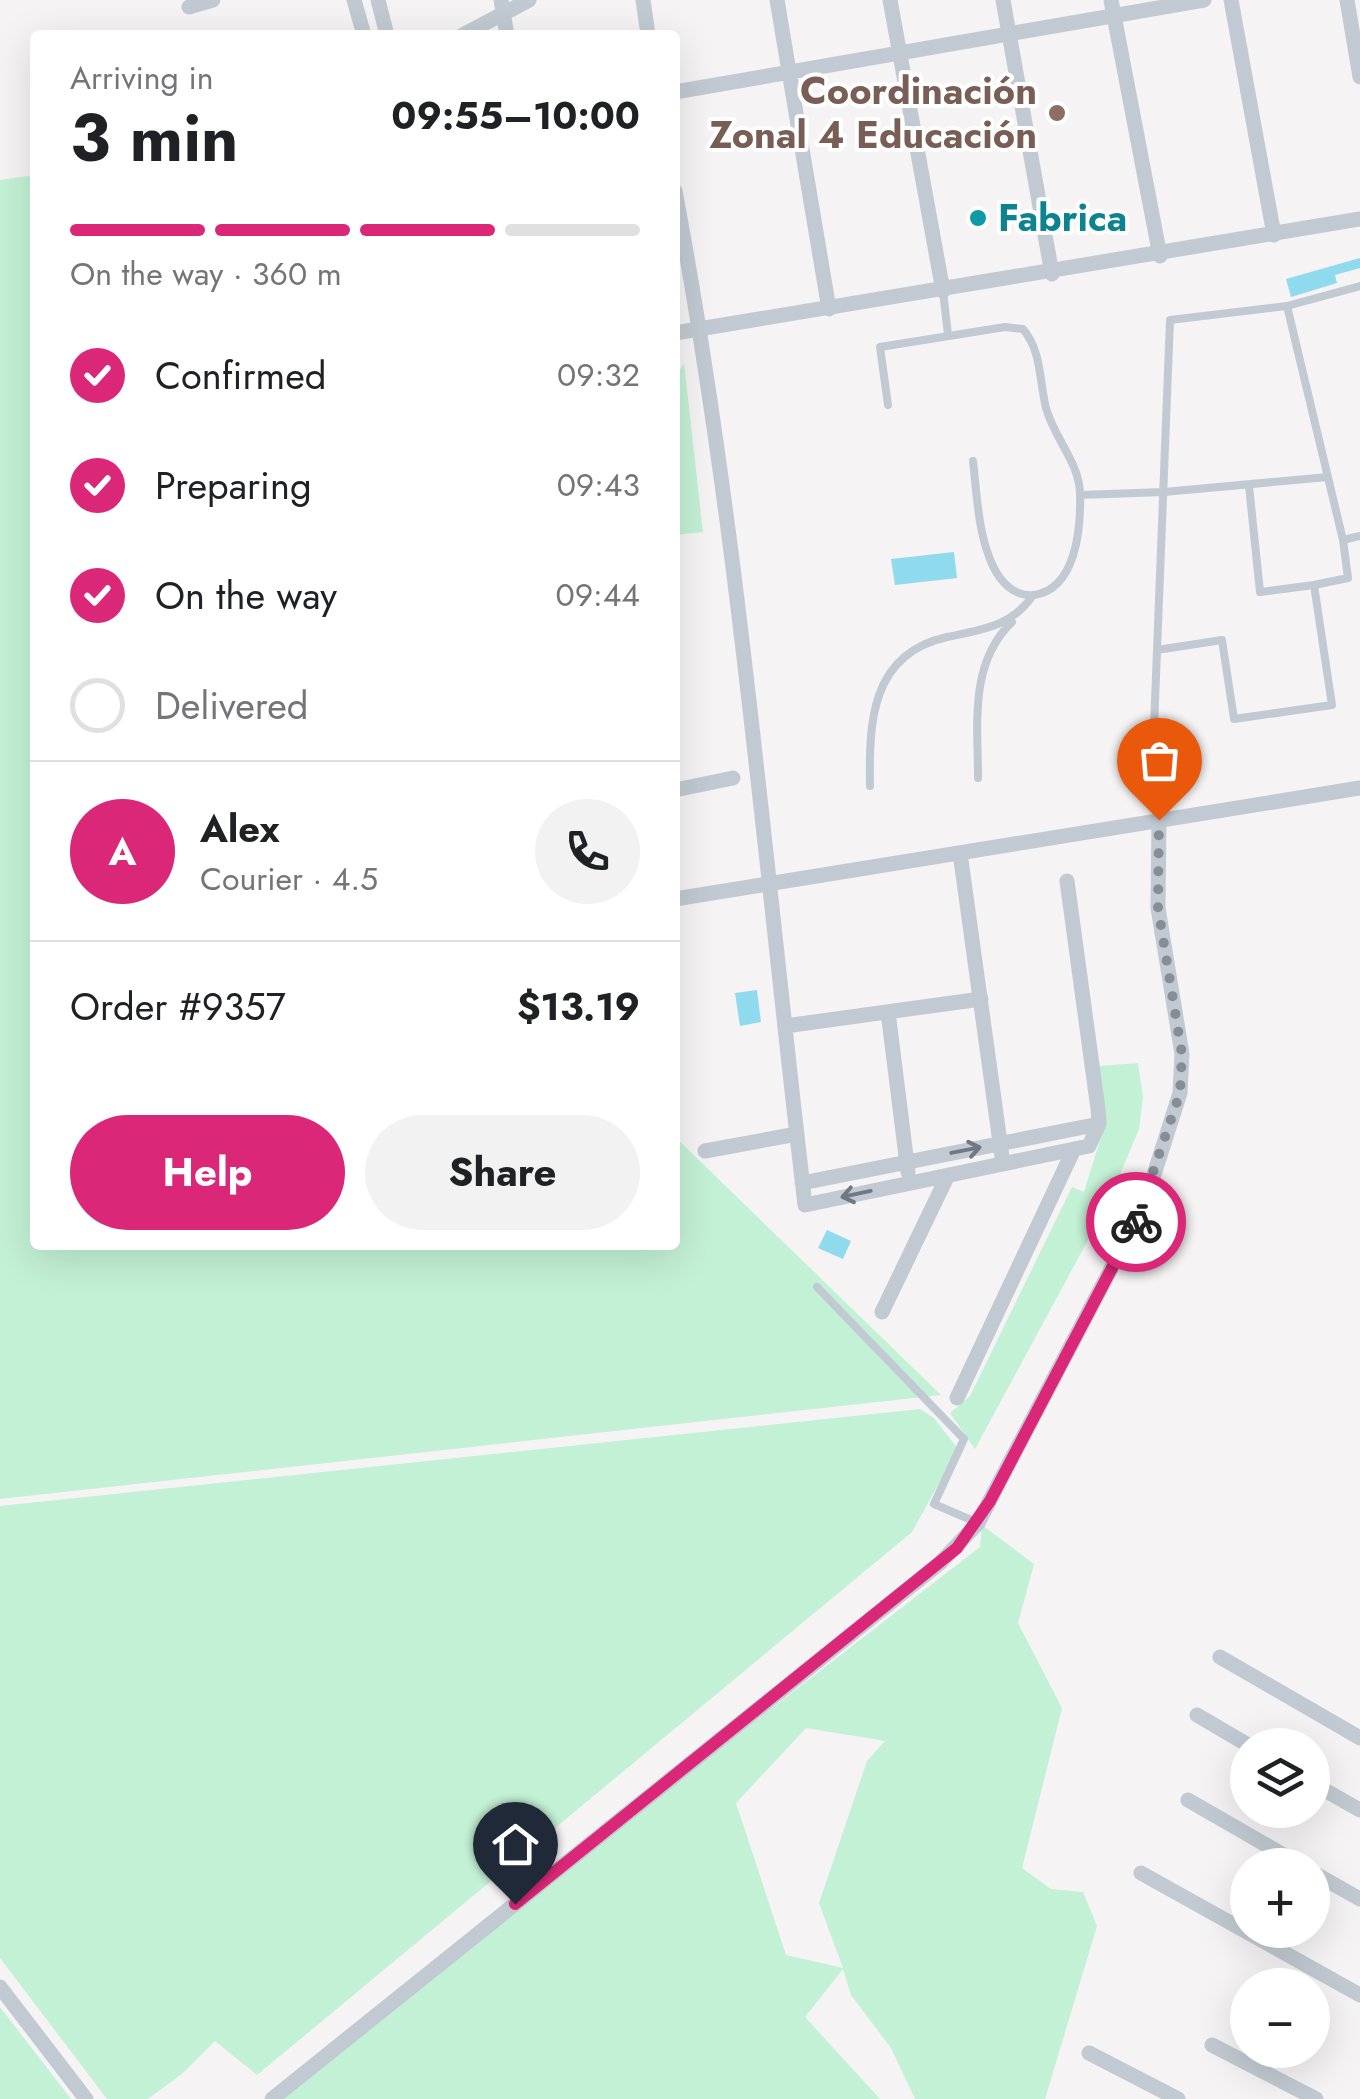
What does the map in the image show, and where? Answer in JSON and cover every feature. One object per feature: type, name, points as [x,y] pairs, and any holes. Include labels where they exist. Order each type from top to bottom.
[{"type":"street","points":[[189,7],[212,0]]},
{"type":"street","points":[[354,0],[363,30]]},
{"type":"street","points":[[378,0],[385,30]]},
{"type":"street","points":[[470,30],[502,7],[529,0]]},
{"type":"street","points":[[642,0],[647,30]]},
{"type":"street","points":[[777,0],[828,310]]},
{"type":"street","points":[[890,0],[942,291]]},
{"type":"street","points":[[1003,0],[1052,274]]},
{"type":"street","points":[[680,91],[1010,34],[1112,8],[1204,0]]},
{"type":"street","points":[[1231,0],[1274,236]]},
{"type":"street","points":[[1347,0],[1360,77]]},
{"type":"street","points":[[1112,8],[1160,256]]},
{"type":"street","points":[[680,218],[701,329],[754,733],[805,1205],[1089,1146],[1099,1124],[1067,881]]},
{"type":"street","points":[[680,332],[1052,274],[1360,220]]},
{"type":"street","points":[[680,789],[733,778]]},
{"type":"street","points":[[680,898],[1360,788]]},
{"type":"street","points":[[272,2099],[940,1563],[974,1521],[1144,1206],[1180,1093],[1182,1054],[1158,908],[1154,821]]},
{"type":"street","points":[[960,853],[1003,1164]]},
{"type":"street","points":[[785,1026],[980,998]]},
{"type":"street","points":[[888,1012],[909,1183]]},
{"type":"street","points":[[802,1183],[1099,1124]]},
{"type":"street","points":[[705,1152],[797,1134]]},
{"type":"street","points":[[958,1398],[1074,1149]]},
{"type":"street","points":[[882,1312],[948,1175]]},
{"type":"street","points":[[1220,1657],[1360,1738]]},
{"type":"street","points":[[1197,1715],[1230,1734]]},
{"type":"street","points":[[1330,1792],[1360,1810]]},
{"type":"street","points":[[1188,1800],[1271,1848]]},
{"type":"street","points":[[1141,1873],[1360,1994]]},
{"type":"street","points":[[1330,1882],[1360,1899]]},
{"type":"street","points":[[0,1987],[86,2099]]},
{"type":"street","points":[[1212,2045],[1316,2099]]},
{"type":"street","points":[[1089,2053],[1178,2099]]},
{"type":"lane","points":[[1151,804],[1170,320],[1288,306],[1360,286]]},
{"type":"lane","points":[[942,291],[948,335]]},
{"type":"lane","points":[[1249,486],[1260,592],[1348,578],[1343,540],[1288,306]]},
{"type":"lane","points":[[888,404],[880,347],[1004,327],[1022,329],[1035,344],[1047,410],[1077,472],[1080,495],[1072,557],[1064,580],[1050,592],[1033,595],[1010,590],[994,568],[984,544],[972,461]]},
{"type":"lane","points":[[1080,495],[1249,486],[1328,477]]},
{"type":"lane","points":[[1343,540],[1360,536]]},
{"type":"lane","points":[[1158,650],[1222,640],[1234,719],[1332,704],[1314,585]]},
{"type":"lane","points":[[978,778],[980,676],[987,653],[1033,595]]},
{"type":"lane","points":[[870,786],[870,717],[877,694],[891,673],[910,654],[940,638],[978,631],[1022,612]]},
{"type":"lane","points":[[818,1287],[964,1438],[934,1504],[974,1521]]},
{"type":"green space","points":[[30,176],[30,1250],[680,1250],[680,1142],[941,1395],[0,1499],[0,180]]},
{"type":"green space","points":[[684,363],[703,532],[680,534],[680,370]]},
{"type":"green space","points":[[1138,1063],[1143,1097],[1139,1129],[1108,1203],[975,1449],[950,1413],[970,1396],[1072,1187],[1084,1192],[1105,1124],[1099,1066]]},
{"type":"green space","points":[[920,1409],[934,1418],[958,1449],[912,1532],[257,2075],[215,2041],[183,2073],[148,2099],[107,2099],[0,1958],[0,1506]]},
{"type":"green space","points":[[982,1525],[1034,1564],[1018,1623],[1062,1708],[1022,1868],[1051,1889],[1083,1892],[1097,1926],[1045,2099],[915,2099],[891,2048],[851,1995],[843,1969],[805,2017],[880,2099],[267,2099],[980,1547]],"holes":[[[806,1728],[885,1741],[867,1761],[819,1903],[843,1968],[786,1955],[736,1803]]]},
{"type":"green space","points":[[0,2007],[71,2099],[0,2099]]},
{"type":"water","points":[[1360,258],[1360,268],[1335,275],[1337,283],[1291,297],[1286,279]]},
{"type":"water","points":[[954,552],[957,578],[895,585],[891,559]]},
{"type":"water","points":[[757,990],[761,1022],[740,1026],[735,993]]},
{"type":"water","points":[[827,1230],[851,1241],[843,1259],[818,1248]]},
{"type":"way so far","points":[[1136,1222],[1180,1093],[1182,1054],[1158,908],[1159,820]]},
{"type":"place","name":"Coordinación Zonal 4 Educación","points":[[1057,113]]},
{"type":"place","name":"Fabrica","points":[[978,218]]},
{"type":"route","points":[[515,1904],[957,1548],[978,1523],[1136,1222]]}]
